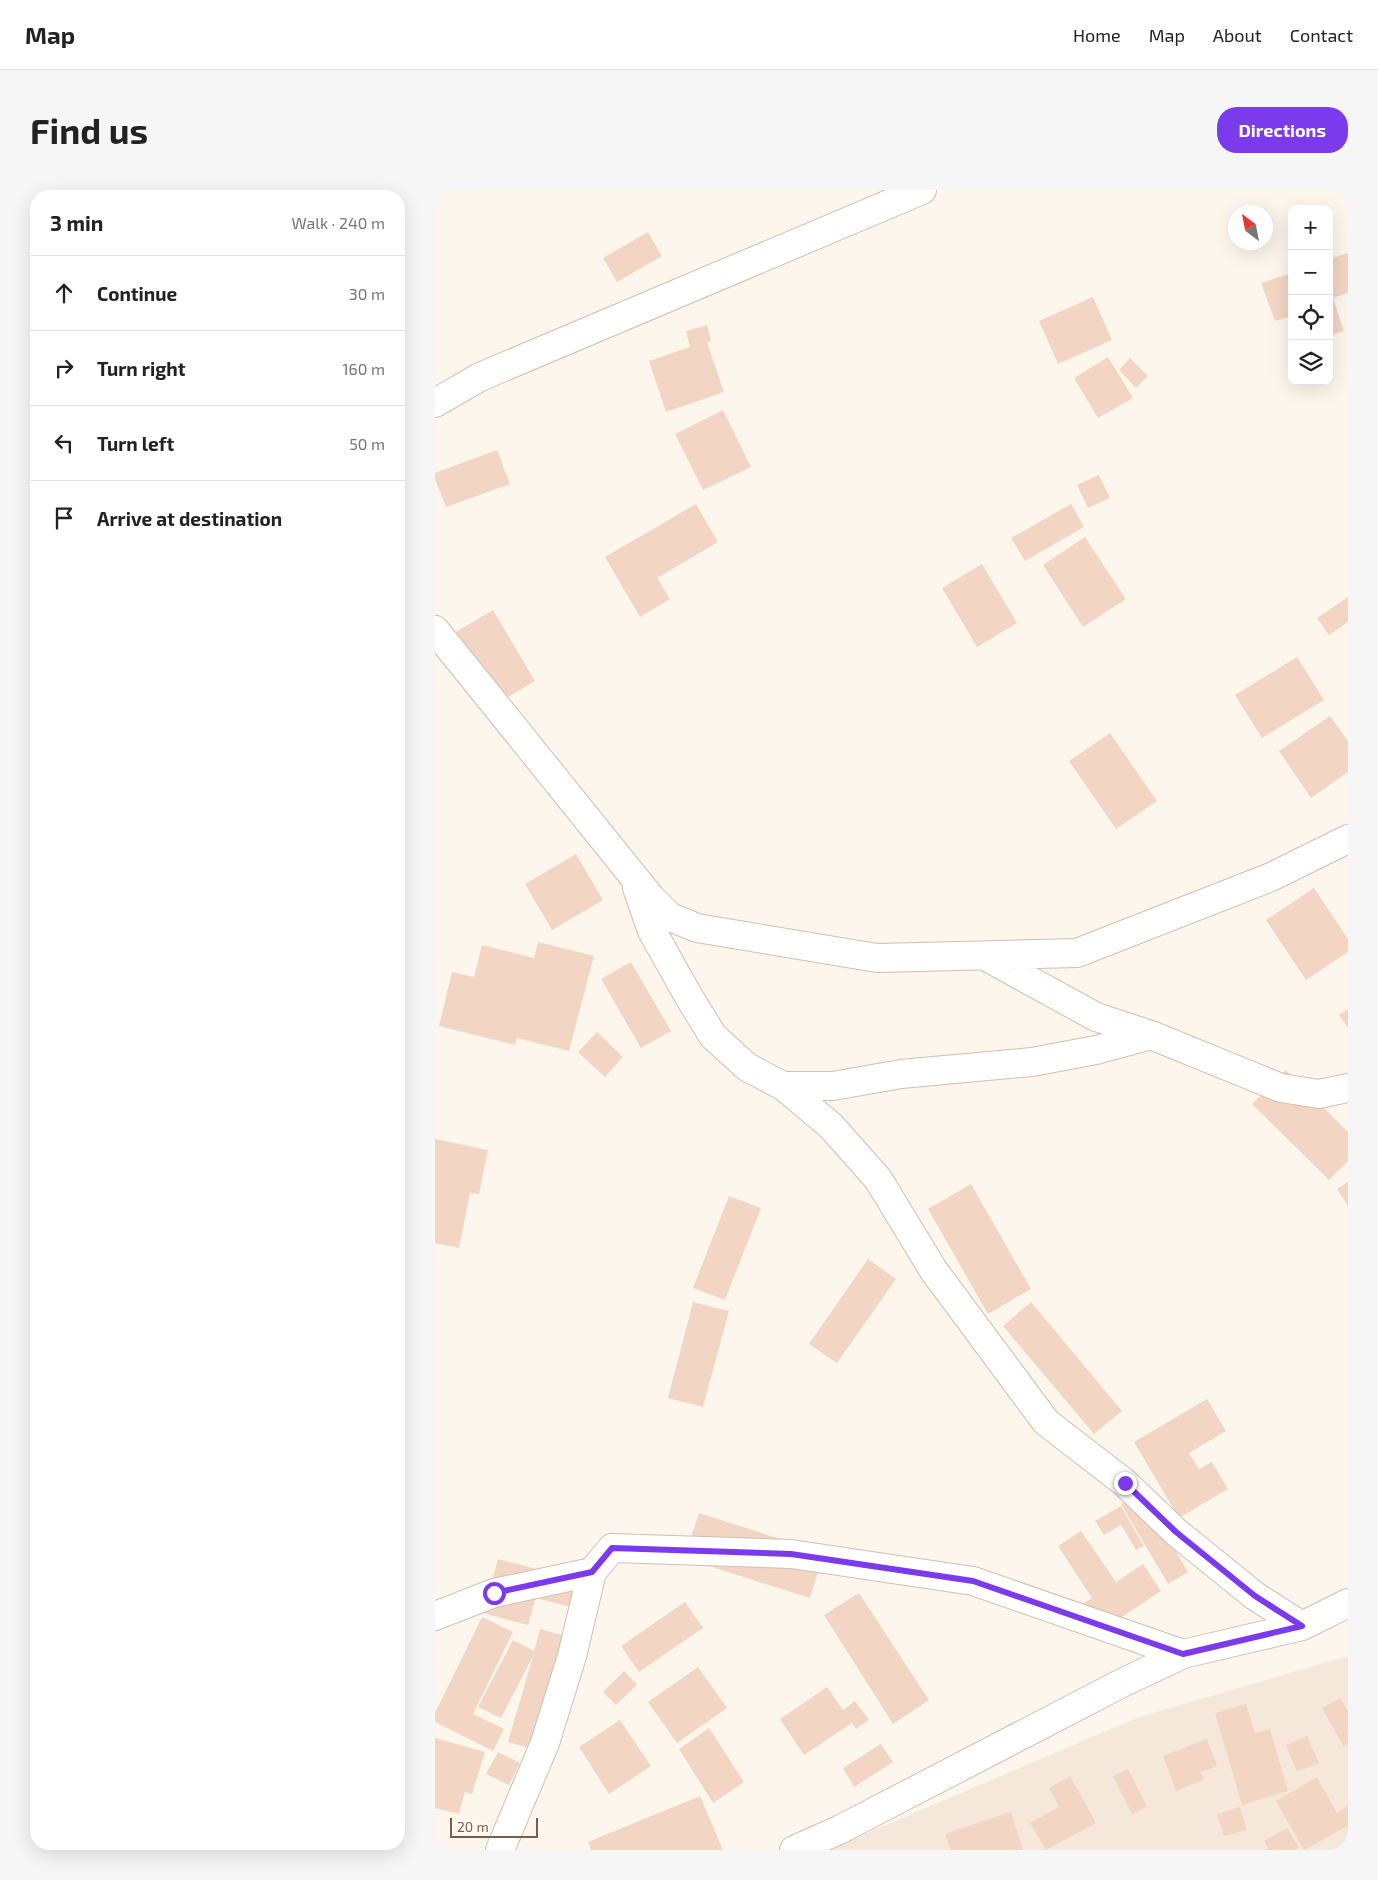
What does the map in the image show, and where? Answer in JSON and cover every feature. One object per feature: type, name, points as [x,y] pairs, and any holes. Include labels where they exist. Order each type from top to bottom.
[{"type":"street","points":[[435,403],[480,377],[922,190]]},
{"type":"street","points":[[435,630],[651,898],[670,916],[697,928],[877,958],[1077,953],[1271,877],[1348,839]]},
{"type":"street","points":[[633,875],[652,931],[713,1036],[747,1066],[783,1086],[831,1126],[878,1179],[934,1271],[1046,1422],[1125,1483],[1176,1532],[1248,1590],[1302,1626]]},
{"type":"street","points":[[984,955],[1096,1017],[1151,1035],[1281,1088],[1319,1094],[1348,1088]]},
{"type":"street","points":[[783,1086],[833,1086],[901,1074],[1032,1062],[1096,1050],[1151,1035]]},
{"type":"street","points":[[499,1850],[545,1743],[573,1656],[592,1572],[612,1548],[791,1554],[973,1581],[1183,1654]]},
{"type":"street","points":[[435,1616],[494,1593],[592,1572]]},
{"type":"street","points":[[794,1850],[839,1830],[1122,1683],[1183,1654],[1302,1626],[1348,1603]]},
{"type":"shaded area","points":[[1348,1656],[1348,1850],[827,1850],[1139,1717]]},
{"type":"building","points":[[648,232],[662,256],[617,282],[603,258]]},
{"type":"building","points":[[1348,253],[1348,293],[1333,298],[1333,295],[1333,258]]},
{"type":"building","points":[[1288,274],[1288,317],[1275,321],[1261,283]]},
{"type":"building","points":[[1093,297],[1112,340],[1058,364],[1039,321]]},
{"type":"building","points":[[1333,298],[1344,331],[1333,335]]},
{"type":"building","points":[[707,325],[711,341],[707,342],[724,392],[666,412],[649,361],[690,347],[686,331]]},
{"type":"building","points":[[1108,357],[1133,398],[1098,418],[1074,378]]},
{"type":"building","points":[[1130,358],[1148,376],[1136,388],[1119,370]]},
{"type":"building","points":[[723,410],[751,467],[703,490],[675,434]]},
{"type":"building","points":[[497,450],[510,484],[446,507],[435,479],[435,473]]},
{"type":"building","points":[[1099,475],[1110,498],[1088,508],[1077,485]]},
{"type":"building","points":[[696,504],[718,542],[657,578],[670,599],[640,617],[605,557]]},
{"type":"building","points":[[1071,504],[1084,527],[1025,561],[1011,538]]},
{"type":"building","points":[[1085,537],[1126,599],[1083,627],[1043,565]]},
{"type":"building","points":[[982,564],[1017,623],[977,647],[942,588]]},
{"type":"building","points":[[1348,597],[1348,622],[1329,635],[1317,618]]},
{"type":"building","points":[[493,610],[535,681],[491,707],[449,636]]},
{"type":"building","points":[[1297,657],[1324,700],[1262,738],[1235,695]]},
{"type":"building","points":[[1330,716],[1348,741],[1348,772],[1311,798],[1279,751]]},
{"type":"building","points":[[1110,733],[1157,801],[1116,829],[1069,761]]},
{"type":"building","points":[[576,854],[603,900],[552,930],[525,884]]},
{"type":"building","points":[[1314,888],[1348,939],[1348,952],[1306,980],[1266,920]]},
{"type":"building","points":[[538,942],[594,956],[569,1051],[517,1038],[515,1045],[439,1026],[452,972],[474,977],[482,945],[534,958]]},
{"type":"building","points":[[631,962],[671,1031],[641,1048],[601,979]]},
{"type":"building","points":[[1348,1009],[1348,1028],[1339,1015]]},
{"type":"building","points":[[597,1032],[623,1057],[605,1077],[578,1052]]},
{"type":"building","points":[[1286,1070],[1348,1132],[1348,1161],[1329,1180],[1252,1104]]},
{"type":"building","points":[[435,1139],[488,1150],[479,1194],[470,1193],[459,1248],[435,1243]]},
{"type":"building","points":[[1348,1182],[1348,1206],[1337,1189]]},
{"type":"building","points":[[971,1184],[1031,1289],[988,1314],[928,1209]]},
{"type":"building","points":[[729,1196],[761,1208],[725,1300],[693,1288]]},
{"type":"building","points":[[868,1259],[896,1279],[837,1363],[809,1344]]},
{"type":"building","points":[[693,1302],[729,1311],[703,1407],[668,1398]]},
{"type":"building","points":[[1031,1302],[1122,1411],[1094,1434],[1003,1326]]},
{"type":"building","points":[[1207,1399],[1226,1431],[1189,1453],[1199,1469],[1212,1462],[1228,1489],[1179,1518],[1134,1442]]},
{"type":"building","points":[[1141,1492],[1188,1572],[1168,1584],[1121,1504]]},
{"type":"building","points":[[1121,1506],[1144,1546],[1136,1550],[1121,1525],[1104,1535],[1095,1521]]},
{"type":"building","points":[[699,1513],[824,1553],[810,1598],[684,1558]]},
{"type":"building","points":[[1081,1531],[1116,1582],[1143,1564],[1161,1591],[1093,1636],[1075,1609],[1092,1598],[1058,1546]]},
{"type":"building","points":[[498,1559],[582,1581],[574,1608],[536,1598],[528,1625],[483,1613]]},
{"type":"building","points":[[859,1593],[929,1700],[893,1724],[824,1615]]},
{"type":"building","points":[[685,1602],[703,1628],[639,1672],[621,1646]]},
{"type":"building","points":[[482,1617],[513,1632],[473,1714],[504,1729],[493,1751],[435,1722],[435,1713]]},
{"type":"building","points":[[540,1629],[573,1638],[540,1751],[508,1742],[533,1656],[501,1718],[478,1707],[513,1640],[534,1651]]},
{"type":"building","points":[[698,1667],[727,1708],[677,1743],[648,1702]]},
{"type":"building","points":[[624,1671],[637,1685],[616,1705],[603,1692]]},
{"type":"building","points":[[827,1687],[843,1710],[855,1701],[869,1720],[856,1729],[852,1723],[804,1755],[780,1719]]},
{"type":"building","points":[[1340,1698],[1348,1711],[1348,1744],[1344,1747],[1322,1708]]},
{"type":"building","points":[[1246,1704],[1255,1733],[1270,1729],[1288,1791],[1242,1805],[1215,1713]]},
{"type":"building","points":[[620,1720],[651,1766],[609,1794],[579,1747]]},
{"type":"building","points":[[709,1728],[744,1782],[713,1803],[679,1749]]},
{"type":"building","points":[[1307,1736],[1319,1763],[1297,1772],[1286,1745]]},
{"type":"building","points":[[435,1738],[485,1752],[472,1794],[465,1792],[459,1814],[435,1808]]},
{"type":"building","points":[[1207,1739],[1217,1766],[1201,1772],[1204,1780],[1176,1791],[1163,1756]]},
{"type":"building","points":[[881,1744],[893,1762],[854,1787],[843,1768]]},
{"type":"building","points":[[498,1752],[520,1763],[509,1785],[486,1774]]},
{"type":"building","points":[[1128,1769],[1147,1807],[1132,1814],[1113,1776]]},
{"type":"building","points":[[1070,1776],[1096,1823],[1046,1850],[1030,1823],[1059,1807],[1049,1788]]},
{"type":"building","points":[[1317,1777],[1337,1813],[1348,1806],[1348,1826],[1304,1850],[1276,1801]]},
{"type":"building","points":[[700,1796],[723,1850],[591,1850],[588,1842]]},
{"type":"building","points":[[1240,1807],[1247,1830],[1224,1836],[1217,1814]]},
{"type":"building","points":[[1011,1812],[1023,1850],[951,1850],[945,1834]]},
{"type":"building","points":[[1287,1828],[1299,1848],[1295,1850],[1269,1850],[1264,1841]]},
{"type":"route","points":[[494,1593],[592,1572],[612,1548],[791,1554],[973,1581],[1183,1654],[1302,1626],[1255,1596],[1176,1532],[1125,1483]]}]
